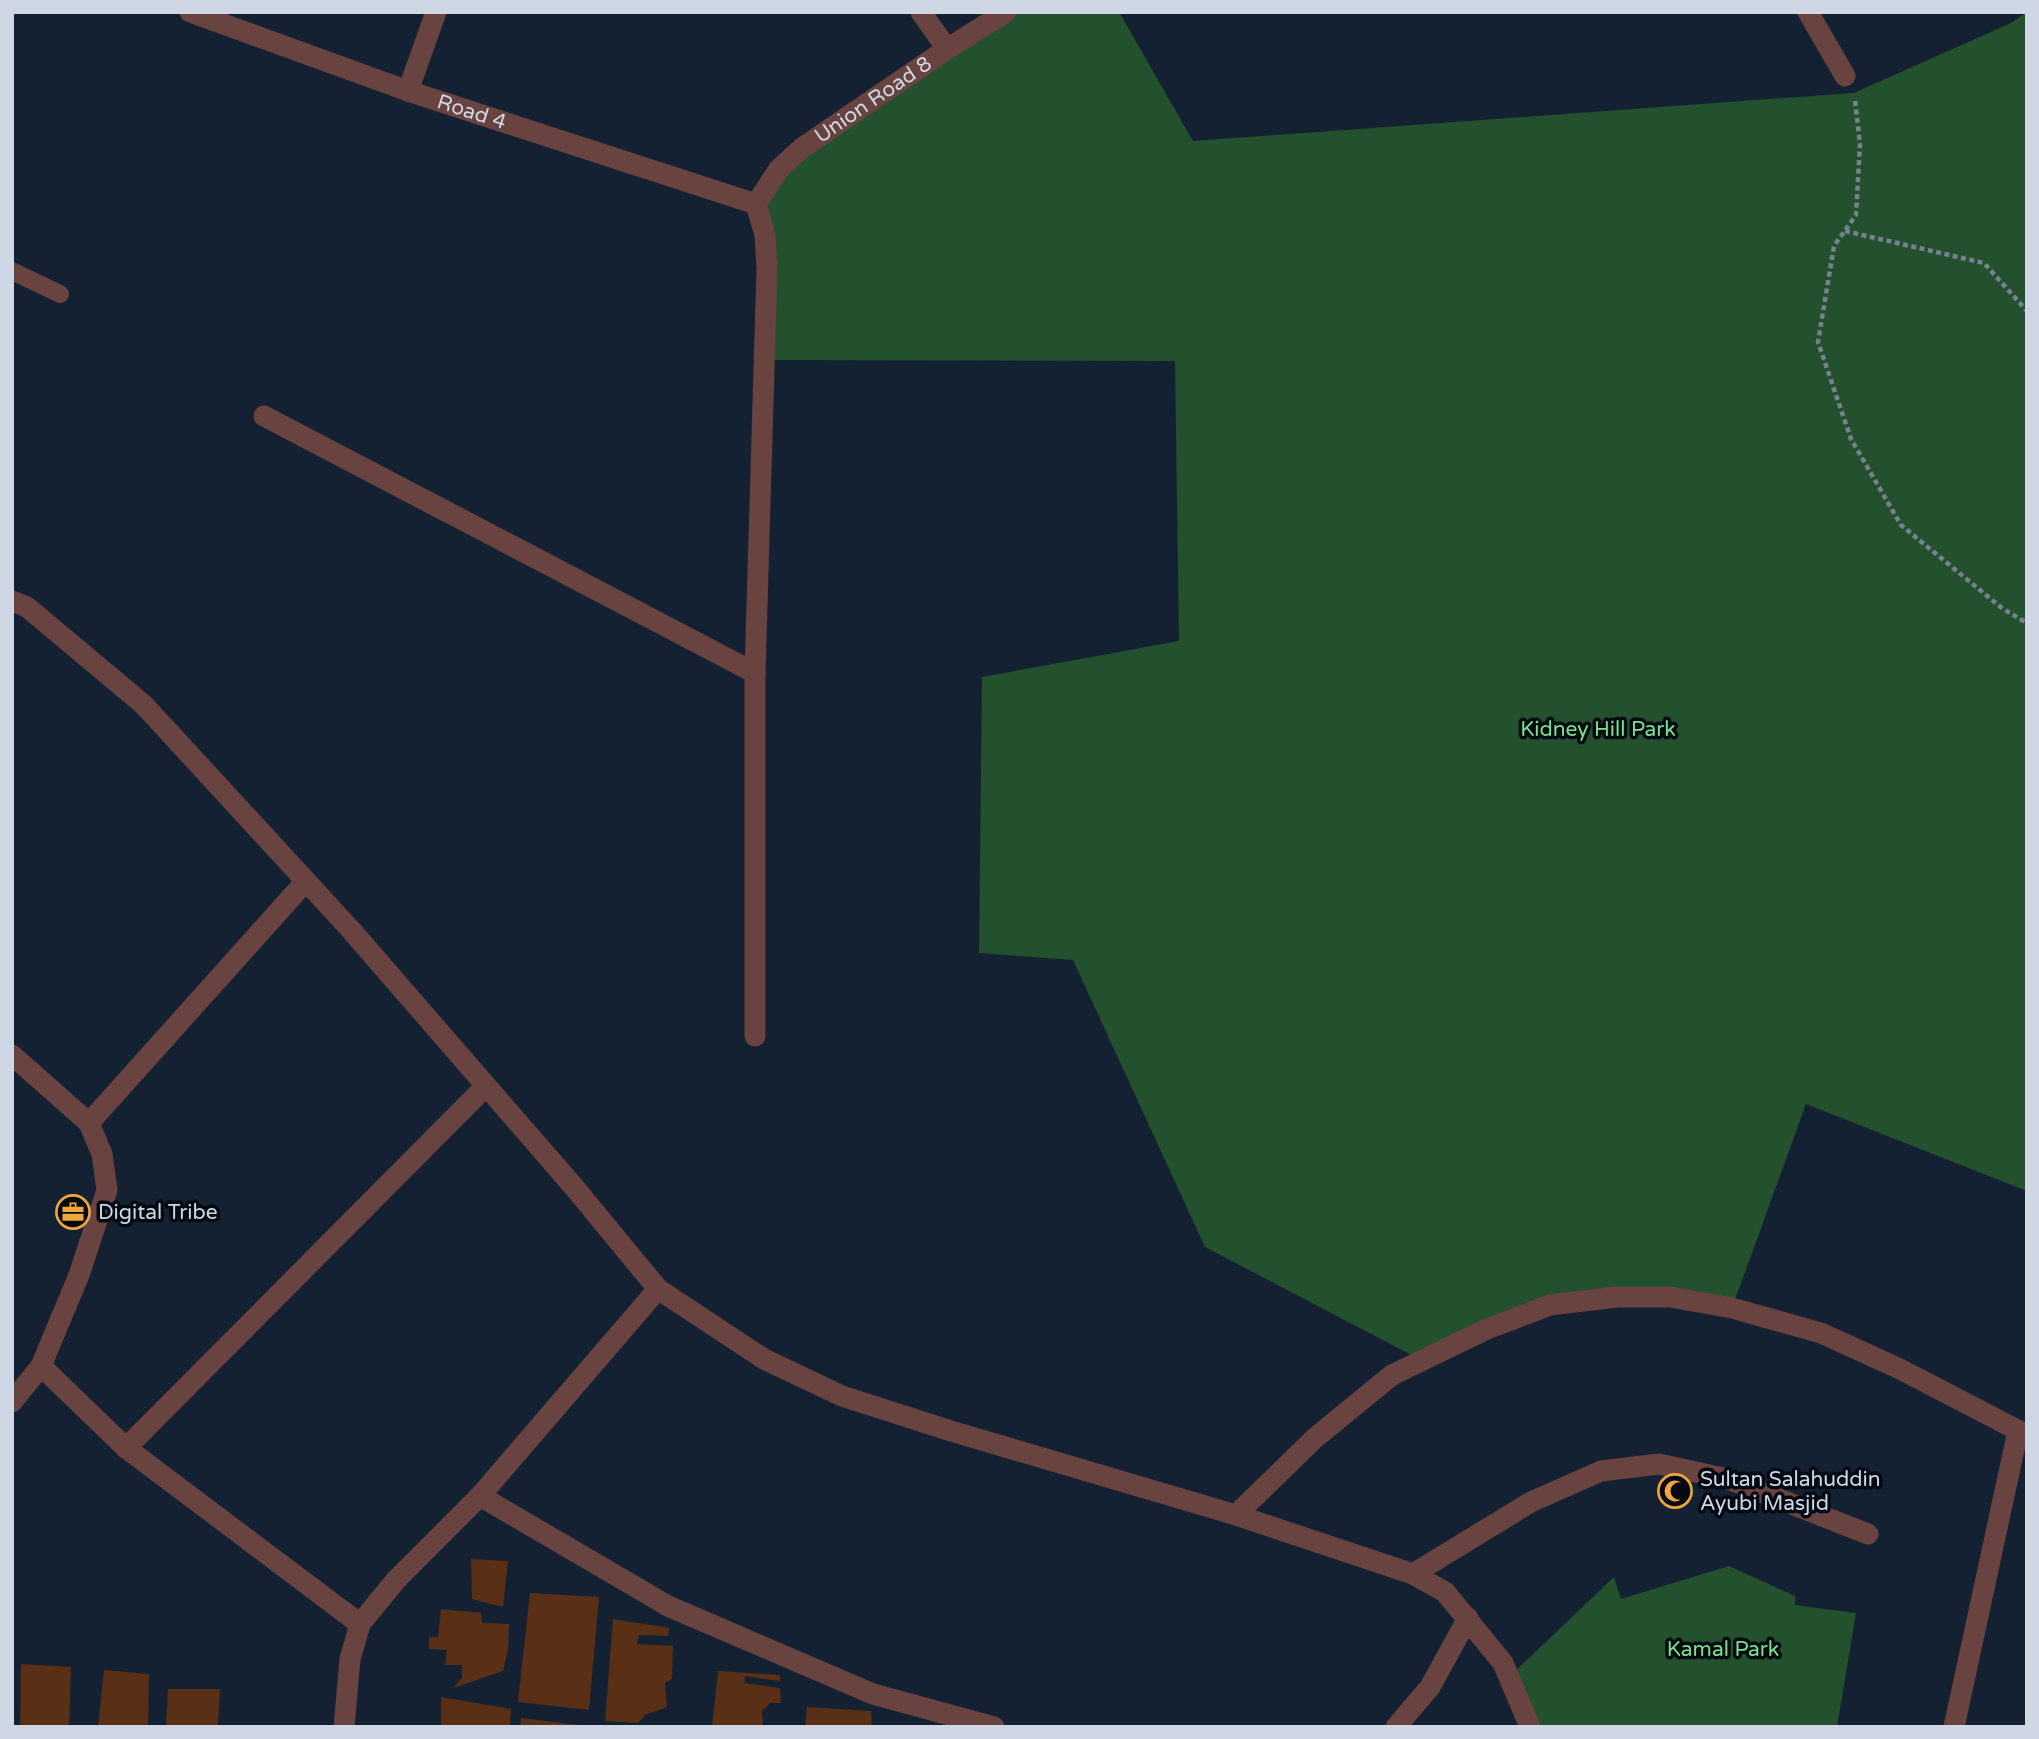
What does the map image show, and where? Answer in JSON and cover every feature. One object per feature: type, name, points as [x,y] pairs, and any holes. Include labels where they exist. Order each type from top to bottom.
[{"type":"street","name":"Road 4","points":[[190,12],[408,91],[756,204]]},
{"type":"street","points":[[408,91],[436,12]]},
{"type":"street","points":[[921,12],[947,49]]},
{"type":"street","name":"Union Road 8","points":[[756,204],[779,169],[802,148],[1006,12]]},
{"type":"street","points":[[1808,12],[1845,76]]},
{"type":"street","points":[[755,1036],[755,673],[766,268],[765,235],[756,204]]},
{"type":"street","points":[[264,416],[755,673]]},
{"type":"street","points":[[12,601],[27,607],[144,705],[306,881],[574,1187],[658,1289],[764,1359],[842,1396],[1236,1515],[1413,1574],[1445,1592],[1503,1663],[1530,1727]]},
{"type":"street","points":[[89,1123],[306,881]]},
{"type":"street","points":[[12,1055],[89,1123],[102,1154],[107,1190],[79,1275],[41,1366],[12,1402]]},
{"type":"street","points":[[126,1448],[485,1087]]},
{"type":"street","points":[[344,1727],[350,1659],[360,1624],[396,1580],[480,1496],[658,1289]]},
{"type":"street","points":[[1236,1515],[1315,1438],[1392,1375],[1488,1329],[1550,1306],[1617,1297],[1670,1297],[1731,1308],[1821,1332],[1900,1369],[2022,1433],[1954,1727]]},
{"type":"street","points":[[41,1366],[126,1448],[360,1624]]},
{"type":"street","points":[[1413,1574],[1531,1502],[1601,1471],[1659,1464],[1728,1479],[1868,1534]]},
{"type":"street","points":[[480,1496],[668,1606],[873,1694],[994,1727]]},
{"type":"street","points":[[1396,1727],[1430,1687],[1468,1618]]},
{"type":"lane","points":[[12,271],[60,294]]},
{"type":"path","points":[[1845,76],[1854,93],[1860,144],[1856,215],[1834,246],[1818,342],[1851,439],[1901,525],[2003,609],[2027,623]]},
{"type":"path","points":[[1845,231],[1984,263],[2027,312]]},
{"type":"green space","name":"Kidney Hill Park","points":[[1010,12],[1119,12],[1193,141],[1854,93],[2011,23],[2027,12],[2027,1191],[1806,1104],[1732,1308],[1550,1305],[1421,1360],[1205,1247],[1073,960],[979,953],[982,677],[1179,641],[1175,361],[764,360],[756,204],[817,138]]},
{"type":"green space","name":"Kamal Park","points":[[1729,1566],[1795,1596],[1795,1605],[1856,1613],[1837,1727],[1530,1727],[1509,1677],[1614,1577],[1621,1599]]},
{"type":"building","points":[[471,1559],[508,1561],[503,1607],[472,1599]]},
{"type":"building","points":[[530,1593],[599,1597],[589,1710],[518,1702]]},
{"type":"building","points":[[441,1609],[481,1613],[482,1623],[509,1624],[508,1650],[503,1671],[453,1688],[462,1678],[462,1665],[445,1665],[447,1650],[429,1649],[429,1637],[438,1637]]},
{"type":"building","points":[[613,1619],[669,1628],[668,1636],[639,1635],[637,1644],[673,1646],[672,1679],[665,1683],[667,1707],[645,1715],[638,1723],[605,1721]]},
{"type":"building","points":[[21,1664],[71,1667],[69,1727],[20,1727]]},
{"type":"building","points":[[104,1670],[149,1674],[148,1727],[98,1727]]},
{"type":"building","points":[[718,1671],[780,1675],[780,1681],[745,1676],[745,1683],[780,1688],[781,1703],[770,1703],[762,1711],[763,1727],[712,1727]]},
{"type":"building","points":[[168,1689],[220,1689],[218,1727],[166,1727]]},
{"type":"building","points":[[441,1697],[511,1709],[510,1727],[441,1727]]},
{"type":"building","points":[[807,1707],[871,1711],[872,1727],[805,1727]]},
{"type":"building","points":[[521,1718],[579,1725],[579,1727],[520,1727]]},
{"type":"place","name":"Digital Tribe","points":[[73,1212]]},
{"type":"place","name":"Sultan Salahuddin Ayubi Masjid","points":[[1675,1491]]}]
